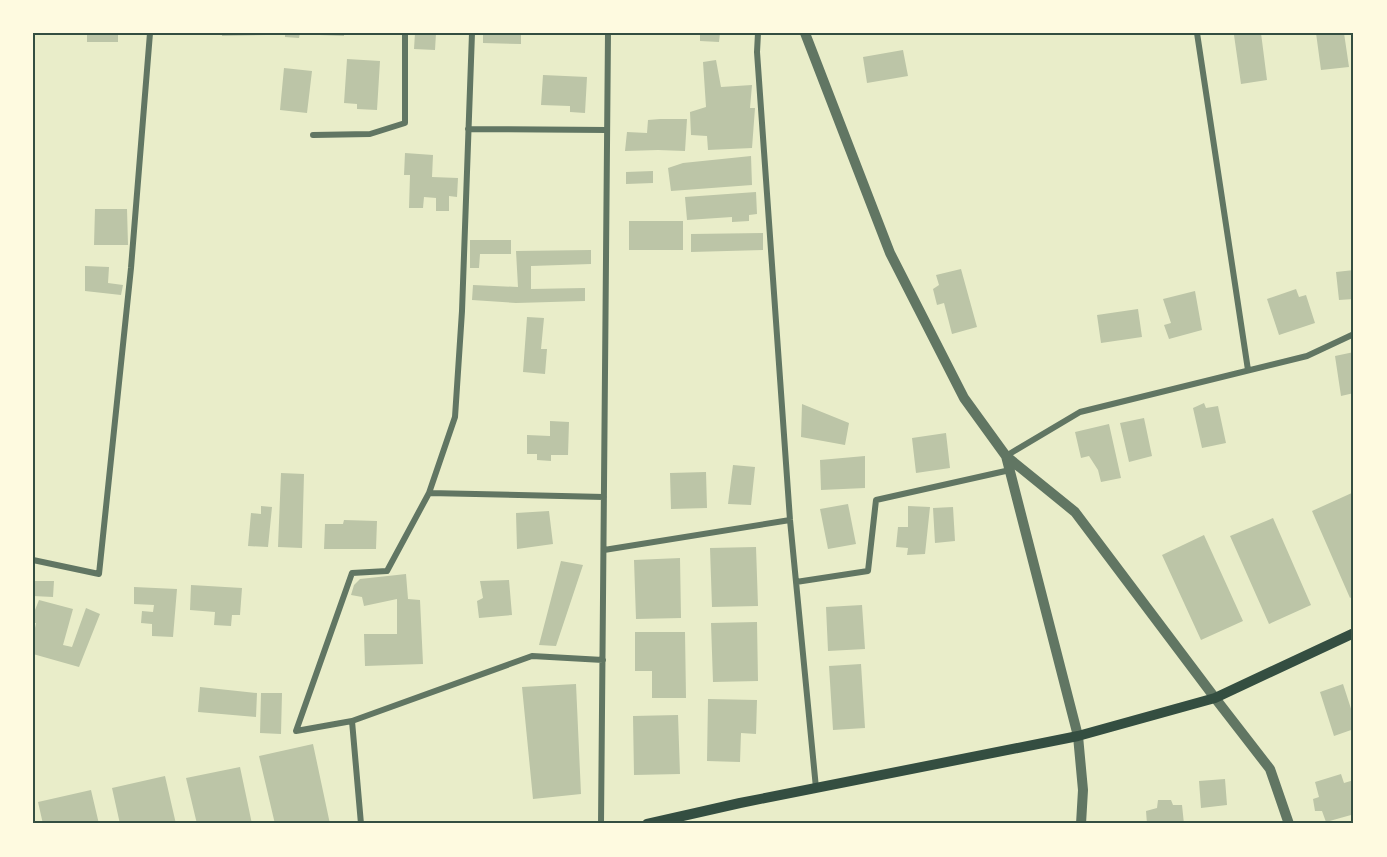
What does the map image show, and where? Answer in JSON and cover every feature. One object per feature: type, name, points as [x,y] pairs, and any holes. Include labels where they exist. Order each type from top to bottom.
[{"type":"main road","points":[[647,824],[740,803],[1078,736],[1215,698],[1354,633]]},
{"type":"street","points":[[33,560],[99,574],[131,268],[150,33]]},
{"type":"street","points":[[313,135],[370,134],[405,123],[405,33]]},
{"type":"street","points":[[472,33],[462,311],[455,417],[429,493],[387,571],[352,573],[296,731],[352,721],[532,657],[603,660]]},
{"type":"street","points":[[601,824],[608,33]]},
{"type":"street","points":[[758,33],[757,52],[790,520],[816,788]]},
{"type":"street","points":[[805,33],[890,253],[964,398],[1006,456],[1075,512],[1270,769],[1289,824]]},
{"type":"street","points":[[1197,33],[1248,370]]},
{"type":"street","points":[[468,129],[607,130]]},
{"type":"street","points":[[1006,456],[1080,412],[1307,356],[1354,334]]},
{"type":"street","points":[[1006,456],[1078,736],[1083,790],[1081,824]]},
{"type":"street","points":[[796,582],[868,571],[876,500],[1010,470]]},
{"type":"street","points":[[429,493],[604,497]]},
{"type":"street","points":[[604,550],[790,520]]},
{"type":"street","points":[[352,721],[361,824]]},
{"type":"building","points":[[87,33],[118,33],[118,42],[87,42]]},
{"type":"building","points":[[222,33],[266,33],[266,35],[222,36]]},
{"type":"building","points":[[285,33],[300,33],[299,38],[285,37]]},
{"type":"building","points":[[321,33],[344,33],[344,36],[320,35]]},
{"type":"building","points":[[415,33],[436,33],[435,50],[414,49]]},
{"type":"building","points":[[483,33],[521,33],[521,44],[483,43]]},
{"type":"building","points":[[700,33],[720,33],[719,42],[700,41]]},
{"type":"building","points":[[1261,33],[1267,80],[1241,84],[1234,35]]},
{"type":"building","points":[[1316,33],[1344,33],[1349,67],[1321,70]]},
{"type":"building","points":[[903,50],[908,76],[867,83],[863,57]]},
{"type":"building","points":[[347,59],[380,61],[377,110],[357,109],[357,104],[344,103]]},
{"type":"building","points":[[716,60],[721,87],[752,85],[750,108],[755,108],[752,148],[708,150],[707,136],[691,135],[690,112],[706,107],[703,62]]},
{"type":"building","points":[[284,68],[312,71],[307,113],[280,110]]},
{"type":"building","points":[[543,75],[587,77],[585,113],[570,112],[570,106],[541,105]]},
{"type":"building","points":[[687,119],[685,151],[625,151],[627,132],[647,133],[648,120]]},
{"type":"building","points":[[405,153],[433,155],[432,177],[458,178],[457,197],[449,196],[449,211],[436,211],[436,198],[424,197],[423,208],[409,208],[410,175],[404,175]]},
{"type":"building","points":[[751,156],[752,185],[671,191],[668,168],[683,163]]},
{"type":"building","points":[[653,171],[653,183],[626,184],[626,172]]},
{"type":"building","points":[[756,192],[757,214],[749,215],[749,221],[732,222],[732,217],[687,220],[685,197]]},
{"type":"building","points":[[95,209],[127,209],[128,245],[94,245]]},
{"type":"building","points":[[629,221],[683,221],[683,250],[629,250]]},
{"type":"building","points":[[763,233],[763,250],[691,252],[691,234]]},
{"type":"building","points":[[470,240],[511,240],[511,254],[480,254],[479,268],[470,268]]},
{"type":"building","points":[[591,250],[591,264],[531,266],[531,289],[585,288],[585,301],[516,303],[472,300],[473,285],[518,287],[516,251]]},
{"type":"building","points":[[85,266],[109,267],[108,283],[123,285],[121,295],[85,291]]},
{"type":"building","points":[[961,269],[977,327],[952,334],[944,303],[937,305],[933,289],[939,285],[936,275]]},
{"type":"building","points":[[1354,270],[1354,299],[1339,300],[1336,272]]},
{"type":"building","points":[[1296,289],[1299,297],[1306,295],[1315,323],[1279,335],[1267,299]]},
{"type":"building","points":[[1195,291],[1202,330],[1169,339],[1164,325],[1171,323],[1163,299]]},
{"type":"building","points":[[1138,309],[1142,337],[1101,343],[1097,315]]},
{"type":"building","points":[[527,317],[544,318],[541,349],[547,349],[545,374],[523,372]]},
{"type":"building","points":[[1354,352],[1354,393],[1341,396],[1335,356]]},
{"type":"building","points":[[1204,403],[1206,408],[1218,406],[1226,443],[1202,448],[1193,408]]},
{"type":"building","points":[[802,404],[849,423],[845,445],[801,437]]},
{"type":"building","points":[[1144,418],[1152,456],[1129,462],[1120,423]]},
{"type":"building","points":[[550,421],[569,422],[568,455],[551,455],[551,461],[537,460],[537,454],[527,454],[527,435],[550,436]]},
{"type":"building","points":[[1109,424],[1121,478],[1101,482],[1098,470],[1089,456],[1081,458],[1075,432]]},
{"type":"building","points":[[946,433],[950,468],[916,473],[912,438]]},
{"type":"building","points":[[865,456],[865,488],[821,490],[820,460]]},
{"type":"building","points":[[733,465],[755,467],[751,505],[728,504]]},
{"type":"building","points":[[706,472],[707,508],[671,509],[670,473]]},
{"type":"building","points":[[281,473],[304,474],[302,548],[278,547]]},
{"type":"building","points":[[1354,492],[1354,596],[1350,598],[1312,511]]},
{"type":"building","points":[[848,504],[856,544],[828,549],[820,509]]},
{"type":"building","points":[[261,506],[272,507],[268,547],[248,546],[251,513],[261,514]]},
{"type":"building","points":[[908,506],[930,507],[925,554],[907,555],[908,548],[896,547],[898,527],[908,527]]},
{"type":"building","points":[[953,507],[955,541],[935,543],[933,508]]},
{"type":"building","points":[[549,511],[553,544],[517,549],[516,513]]},
{"type":"building","points":[[1273,518],[1311,605],[1269,624],[1230,536]]},
{"type":"building","points":[[344,520],[377,521],[376,549],[324,549],[325,524],[343,524]]},
{"type":"building","points":[[1204,535],[1243,621],[1201,640],[1162,555]]},
{"type":"building","points":[[756,547],[758,606],[712,607],[710,548]]},
{"type":"building","points":[[680,558],[681,618],[636,619],[634,560]]},
{"type":"building","points":[[561,561],[583,565],[556,646],[539,645]]},
{"type":"building","points":[[406,574],[408,599],[420,600],[423,664],[365,666],[364,634],[397,634],[397,599],[364,606],[362,597],[351,595],[354,585],[360,579]]},
{"type":"building","points":[[509,580],[512,615],[479,618],[477,601],[483,598],[480,581]]},
{"type":"building","points":[[33,581],[54,581],[53,597],[33,596]]},
{"type":"building","points":[[191,585],[242,588],[240,615],[232,615],[231,626],[214,625],[215,612],[190,610]]},
{"type":"building","points":[[134,587],[177,589],[173,637],[152,636],[152,624],[141,623],[142,611],[153,612],[154,605],[134,604]]},
{"type":"building","points":[[39,600],[73,609],[63,645],[72,647],[86,608],[100,614],[79,667],[33,654],[36,623],[33,623],[33,615]]},
{"type":"building","points":[[862,605],[865,649],[828,651],[826,607]]},
{"type":"building","points":[[757,622],[758,681],[713,682],[711,623]]},
{"type":"building","points":[[635,632],[685,632],[686,698],[652,698],[652,671],[635,671]]},
{"type":"building","points":[[861,664],[865,728],[833,730],[829,666]]},
{"type":"building","points":[[576,684],[581,794],[533,799],[522,687]]},
{"type":"building","points":[[1343,684],[1354,718],[1354,729],[1334,736],[1320,692]]},
{"type":"building","points":[[200,687],[257,693],[256,717],[198,712]]},
{"type":"building","points":[[261,693],[282,693],[281,734],[260,733]]},
{"type":"building","points":[[708,699],[757,700],[756,734],[741,733],[740,762],[707,761]]},
{"type":"building","points":[[678,715],[680,774],[634,775],[633,716]]},
{"type":"building","points":[[313,744],[330,824],[275,824],[259,756]]},
{"type":"building","points":[[240,767],[252,824],[197,824],[186,778]]},
{"type":"building","points":[[1341,774],[1344,783],[1354,780],[1354,821],[1351,815],[1326,822],[1322,811],[1315,811],[1313,799],[1319,797],[1315,782]]},
{"type":"building","points":[[165,776],[176,824],[120,824],[112,788]]},
{"type":"building","points":[[1225,779],[1227,805],[1201,808],[1199,781]]},
{"type":"building","points":[[91,790],[99,824],[43,824],[38,802]]},
{"type":"building","points":[[1158,800],[1171,800],[1173,805],[1182,805],[1184,824],[1147,824],[1146,811],[1157,808]]}]
